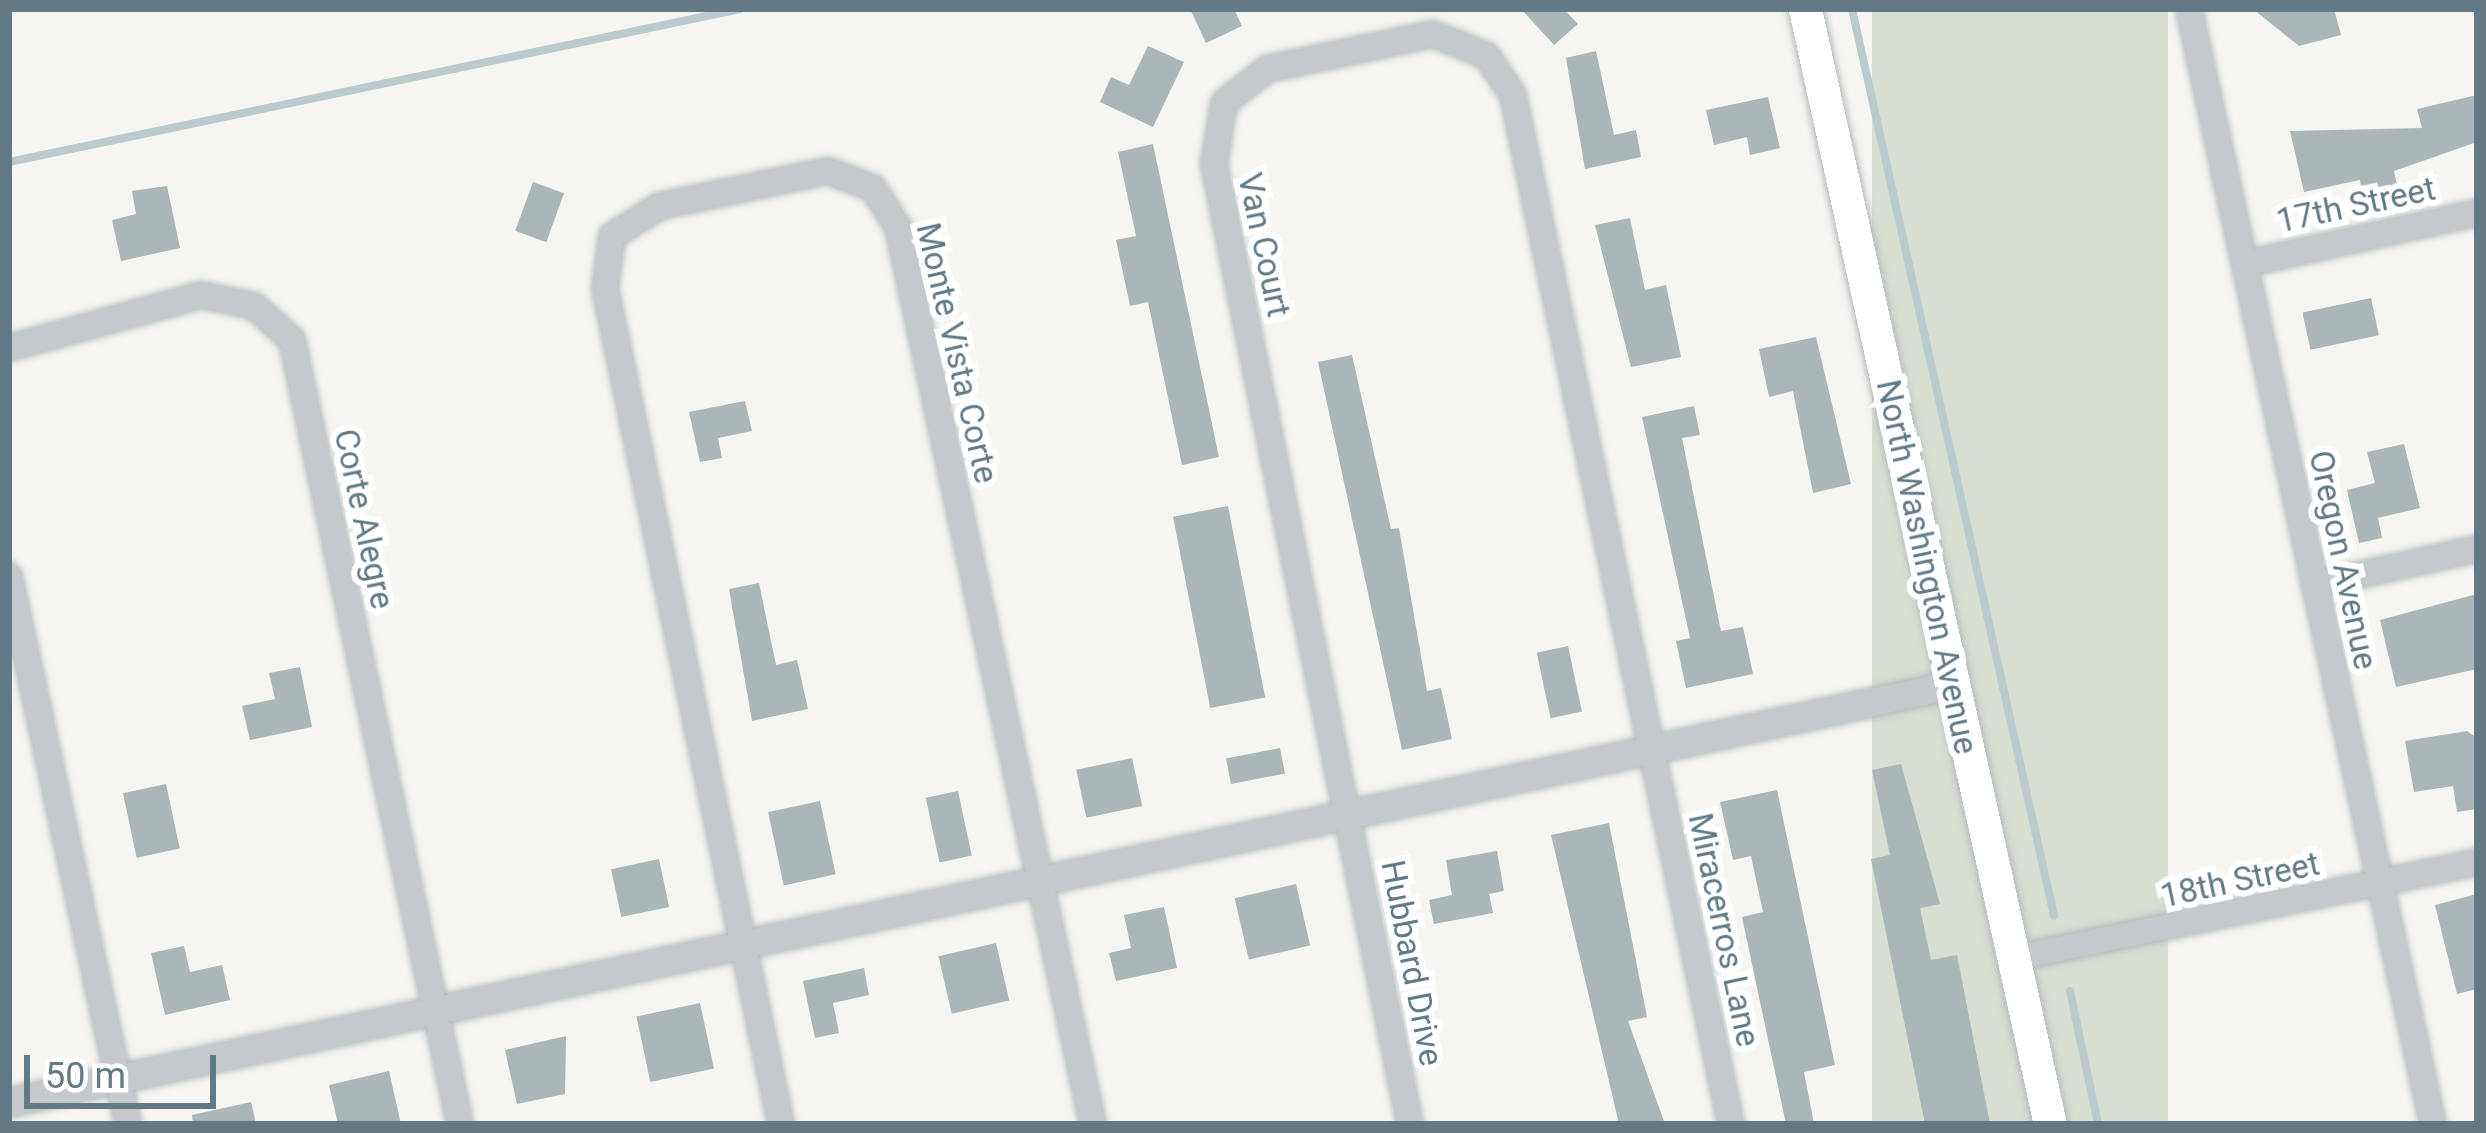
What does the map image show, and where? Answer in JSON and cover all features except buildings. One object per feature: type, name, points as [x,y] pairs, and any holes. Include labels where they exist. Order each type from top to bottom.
[{"type":"main road","name":"North Washington Avenue","points":[[1805,9],[2050,1124]]},
{"type":"street","name":"Oregon Avenue","points":[[2189,9],[2433,1124]]},
{"type":"street","name":"Van Court","points":[[1348,814],[1214,164],[1224,104],[1267,69],[1433,34],[1487,56],[1513,95],[1652,749]]},
{"type":"street","name":"Monte Vista Corte","points":[[742,944],[605,288],[612,236],[660,206],[828,172],[873,188],[898,227],[1041,880]]},
{"type":"street","name":"17th Street","points":[[2248,263],[2477,212]]},
{"type":"street","name":"Corte Alegre","points":[[9,348],[201,295],[254,306],[292,340],[460,1124]]},
{"type":"street","points":[[2314,585],[2477,549]]},
{"type":"street","points":[[9,577],[128,1124]]},
{"type":"street","points":[[9,1102],[1952,685]]},
{"type":"street","name":"Miracerros Lane","points":[[1652,749],[1731,1124]]},
{"type":"street","name":"Hubbard Drive","points":[[1348,814],[1410,1124]]},
{"type":"street","name":"18th Street","points":[[2015,958],[2477,862]]},
{"type":"street","points":[[1041,880],[1093,1124]]},
{"type":"street","points":[[742,944],[781,1124]]},
{"type":"shaded area","points":[[1872,9],[2168,9],[2168,1124],[1872,1124]]},
{"type":"waterway","points":[[9,162],[740,9]]},
{"type":"waterway","points":[[1852,9],[2054,916]]},
{"type":"waterway","points":[[2070,991],[2098,1124]]}]
